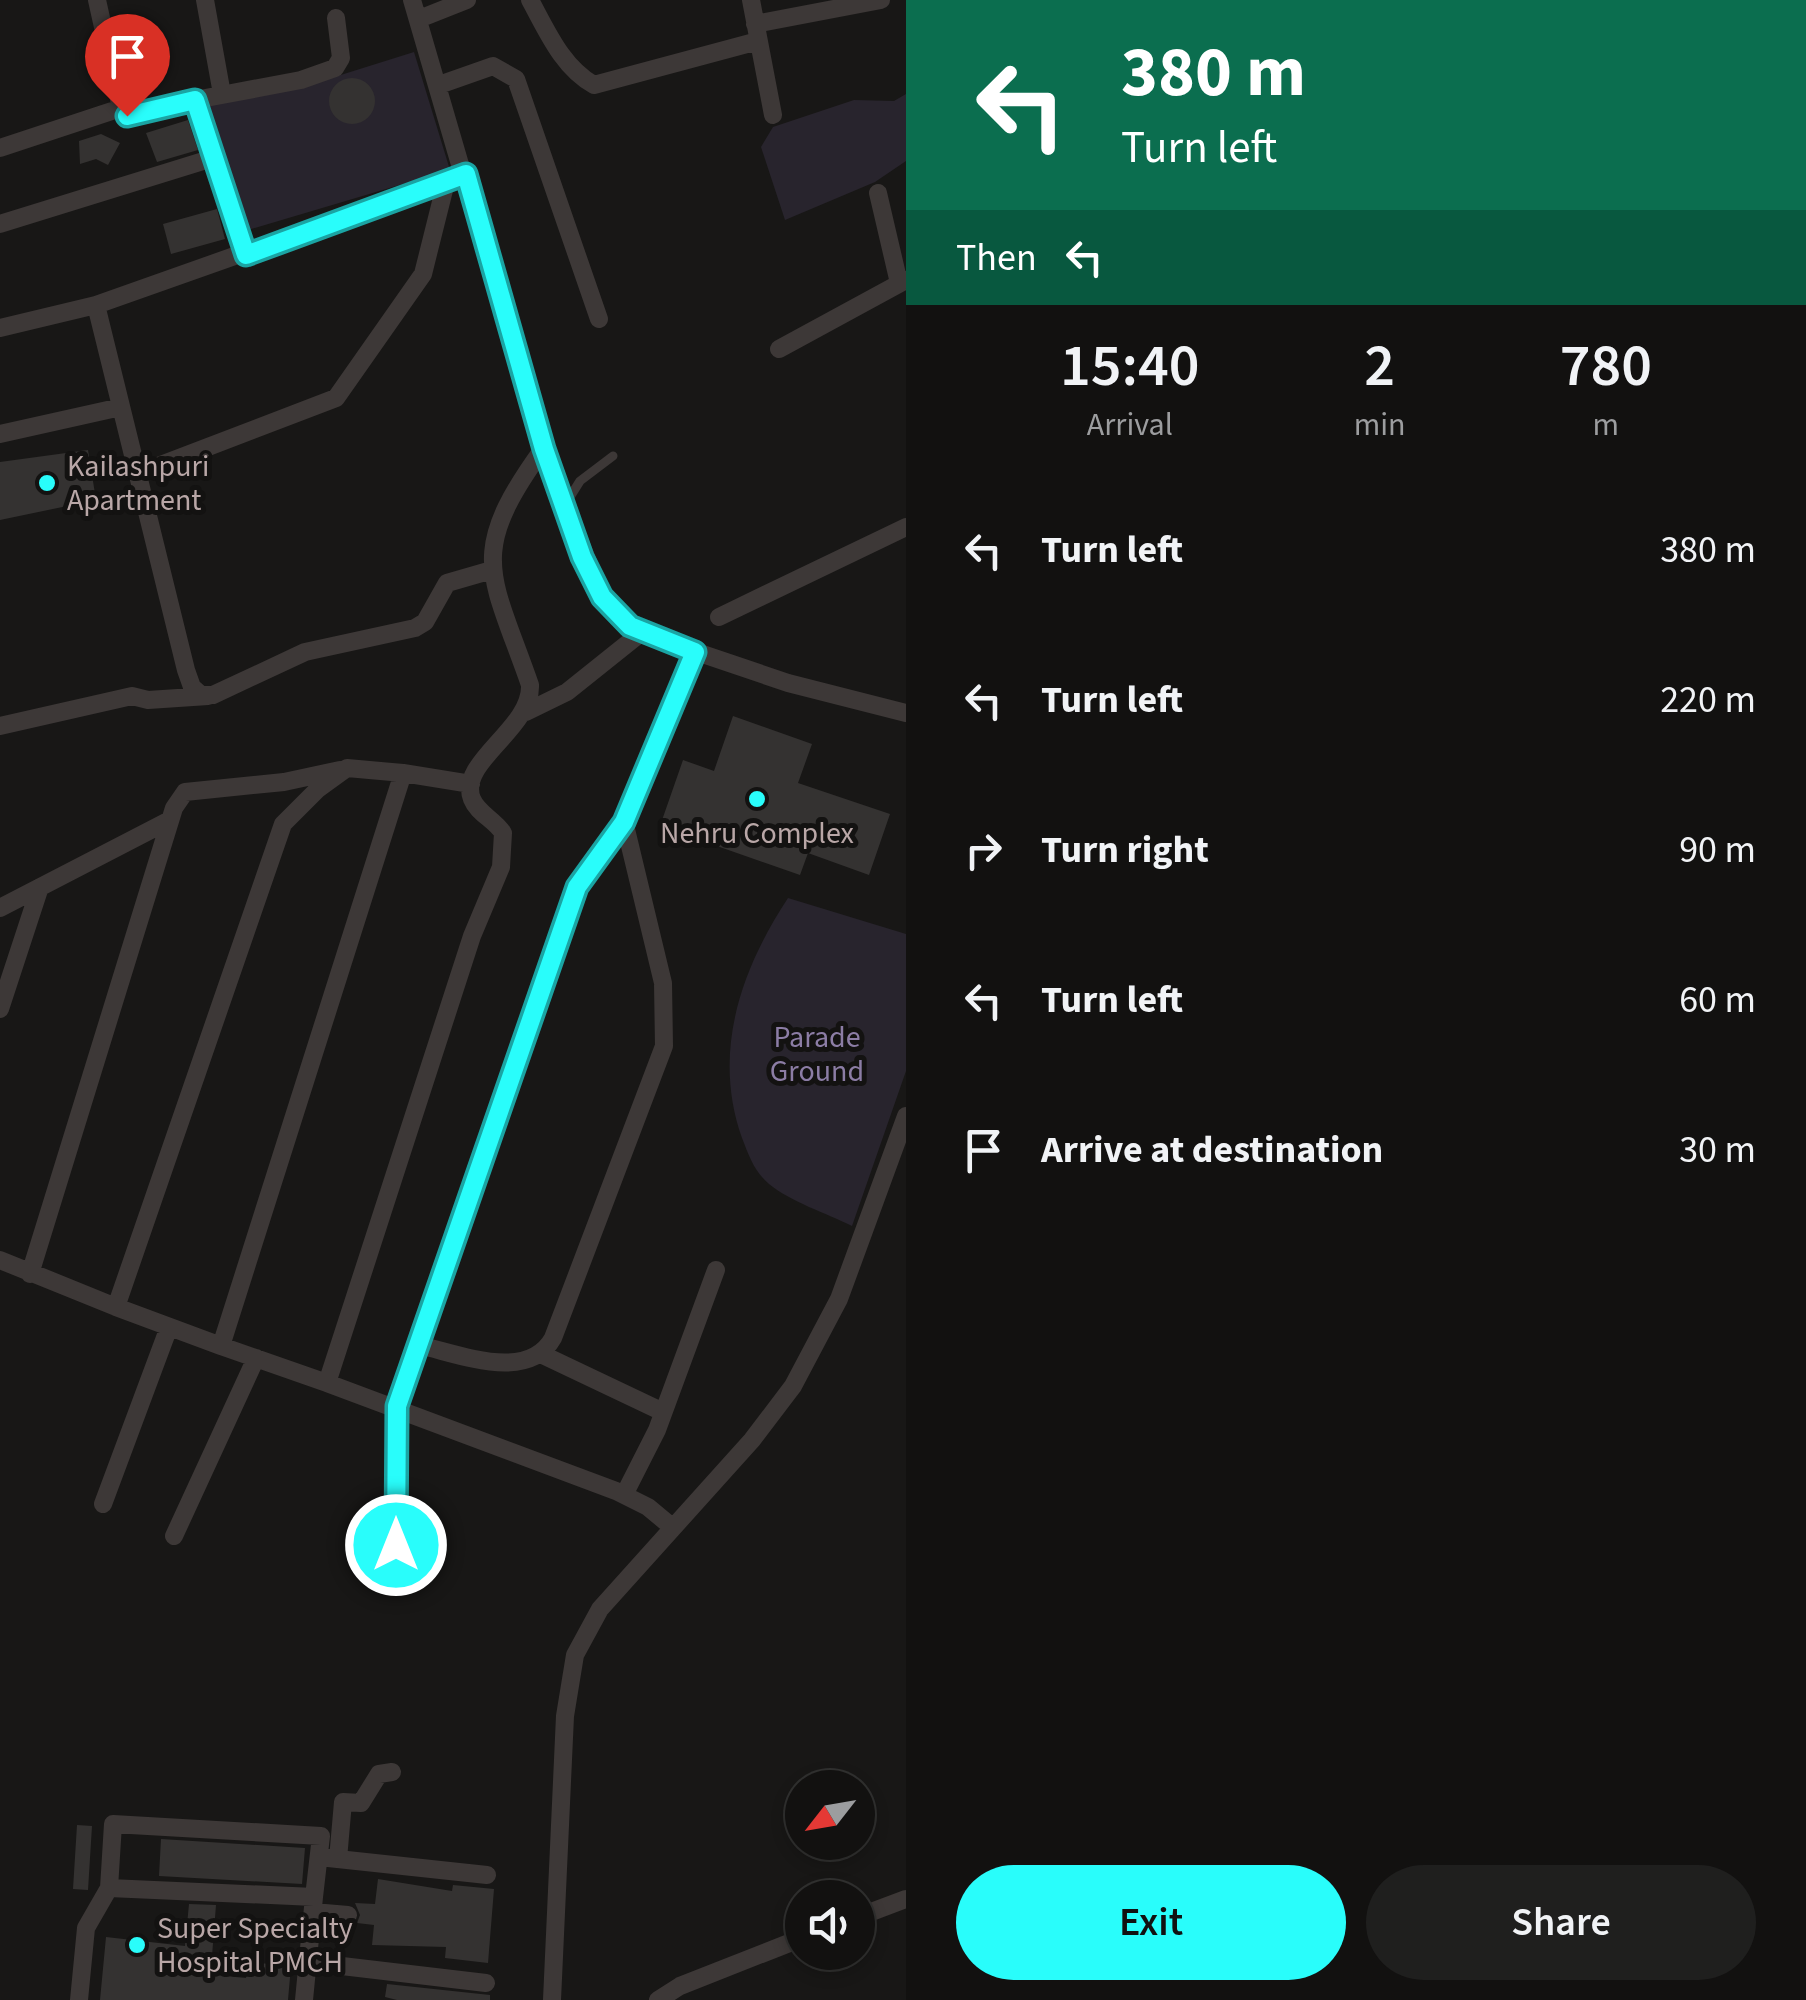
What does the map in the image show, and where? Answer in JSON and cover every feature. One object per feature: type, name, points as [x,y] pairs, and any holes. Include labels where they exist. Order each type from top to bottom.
[{"type":"street","points":[[97,0],[120,108],[127,116],[137,117],[195,100],[302,80],[335,68],[341,58],[336,18]]},
{"type":"street","points":[[205,0],[222,94]]},
{"type":"street","points":[[412,0],[554,481],[602,597],[630,626],[642,632],[788,683],[906,713]]},
{"type":"street","points":[[418,19],[467,0]]},
{"type":"street","points":[[530,0],[558,52],[581,78],[594,85],[756,32],[881,0]]},
{"type":"street","points":[[751,0],[773,115]]},
{"type":"street","points":[[439,84],[493,66],[516,79],[599,319]]},
{"type":"street","points":[[195,100],[246,255]]},
{"type":"street","points":[[0,148],[120,108]]},
{"type":"street","points":[[0,224],[213,158]]},
{"type":"street","points":[[0,328],[96,305],[466,174]]},
{"type":"street","points":[[140,474],[336,398],[423,274],[446,182]]},
{"type":"street","points":[[780,349],[902,282],[878,193]]},
{"type":"street","points":[[96,305],[186,670],[192,687],[202,695],[214,695]]},
{"type":"street","points":[[0,434],[121,407]]},
{"type":"street","points":[[526,712],[530,686],[499,609],[492,570],[492,539],[499,518],[544,449]]},
{"type":"street","points":[[719,617],[906,526]]},
{"type":"street","points":[[0,726],[132,696],[148,700],[214,695],[304,652],[415,628],[425,622],[447,583],[492,570]]},
{"type":"street","points":[[326,1383],[472,936],[501,867],[503,833],[474,804],[470,784],[484,758],[526,712],[567,692],[642,632]]},
{"type":"street","points":[[396,1545],[397,1406],[577,887],[624,822],[695,652]]},
{"type":"street","points":[[30,1274],[170,820],[185,792],[284,782],[347,768],[403,772],[470,784]]},
{"type":"street","points":[[284,824],[318,789],[347,768]]},
{"type":"street","points":[[221,1346],[403,772]]},
{"type":"street","points":[[116,1308],[284,824],[284,782]]},
{"type":"street","points":[[0,908],[170,820]]},
{"type":"street","points":[[418,1345],[503,1362],[526,1362],[543,1355],[664,1046],[664,983],[624,822]]},
{"type":"street","points":[[0,1009],[40,887]]},
{"type":"street","points":[[552,2000],[565,1716],[576,1655],[600,1608],[752,1440],[821,1340],[906,1116]]},
{"type":"street","points":[[0,1260],[116,1308],[397,1406],[624,1495],[672,1527]]},
{"type":"street","points":[[624,1495],[663,1412],[716,1270]]},
{"type":"street","points":[[104,1504],[169,1327]]},
{"type":"street","points":[[543,1355],[663,1412]]},
{"type":"street","points":[[174,1536],[256,1358]]},
{"type":"street","points":[[304,2000],[313,1905],[343,1802],[361,1802],[379,1774],[392,1772]]},
{"type":"street","points":[[79,2000],[86,1928],[109,1888],[113,1824],[321,1836],[328,1858]]},
{"type":"street","points":[[328,1858],[487,1875]]},
{"type":"street","points":[[109,1888],[313,1905],[348,1915]]},
{"type":"street","points":[[875,1911],[906,1899]]},
{"type":"street","points":[[658,2000],[680,1986],[785,1945]]},
{"type":"street","points":[[308,1962],[486,1983]]},
{"type":"lane","points":[[564,507],[580,481],[613,456]]},
{"type":"lane","points":[[554,481],[580,481]]},
{"type":"green space","points":[[414,52],[450,170],[248,230],[203,107],[312,84]]},
{"type":"green space","points":[[906,94],[906,161],[875,182],[785,220],[761,147],[773,127],[854,100],[894,101]]},
{"type":"green space","name":"Parade Ground","points":[[788,898],[906,934],[906,1071],[852,1226],[788,1196],[764,1179],[747,1151],[733,1106],[731,1044],[736,1014],[756,954]]},
{"type":"building","points":[[352,78],[368,85],[375,101],[368,117],[352,124],[336,117],[329,101],[336,85]]},
{"type":"building","points":[[188,120],[198,150],[157,162],[146,133]]},
{"type":"building","points":[[101,134],[120,143],[108,165],[96,159],[80,164],[79,141]]},
{"type":"building","points":[[217,209],[225,239],[171,254],[163,224]]},
{"type":"building","name":"Kailashpuri Apartment","points":[[88,450],[96,500],[0,520],[0,462]]},
{"type":"building","name":"Nehru Complex","points":[[733,716],[812,744],[798,783],[890,814],[869,875],[808,853],[800,875],[660,826],[683,760],[714,771]]},
{"type":"building","points":[[77,1825],[92,1826],[88,1890],[73,1889]]},
{"type":"building","points":[[161,1839],[305,1848],[302,1884],[159,1876]]},
{"type":"building","points":[[378,1879],[452,1891],[453,1885],[494,1889],[488,1963],[445,1958],[446,1947],[372,1945],[374,1925],[357,1923],[360,1915],[355,1903],[375,1904]]},
{"type":"building","name":"Super Specialty Hospital PMCH","points":[[189,1904],[216,1905],[212,1956],[217,1957],[215,1975],[246,1978],[248,1962],[291,1966],[288,2000],[100,2000],[106,1937],[185,1946]]},
{"type":"building","points":[[387,1984],[490,1995],[490,2000],[397,2000],[385,1997]]},
{"type":"place","name":"Kailashpuri Apartment","points":[[47,483]]},
{"type":"place","name":"Nehru Complex","points":[[757,799]]},
{"type":"place","name":"Super Specialty Hospital PMCH","points":[[137,1945]]},
{"type":"route","points":[[127,116],[137,117],[195,100],[246,255],[466,174],[544,449],[582,557],[602,597],[630,626],[695,652],[624,822],[577,887],[397,1406],[396,1545]]}]
